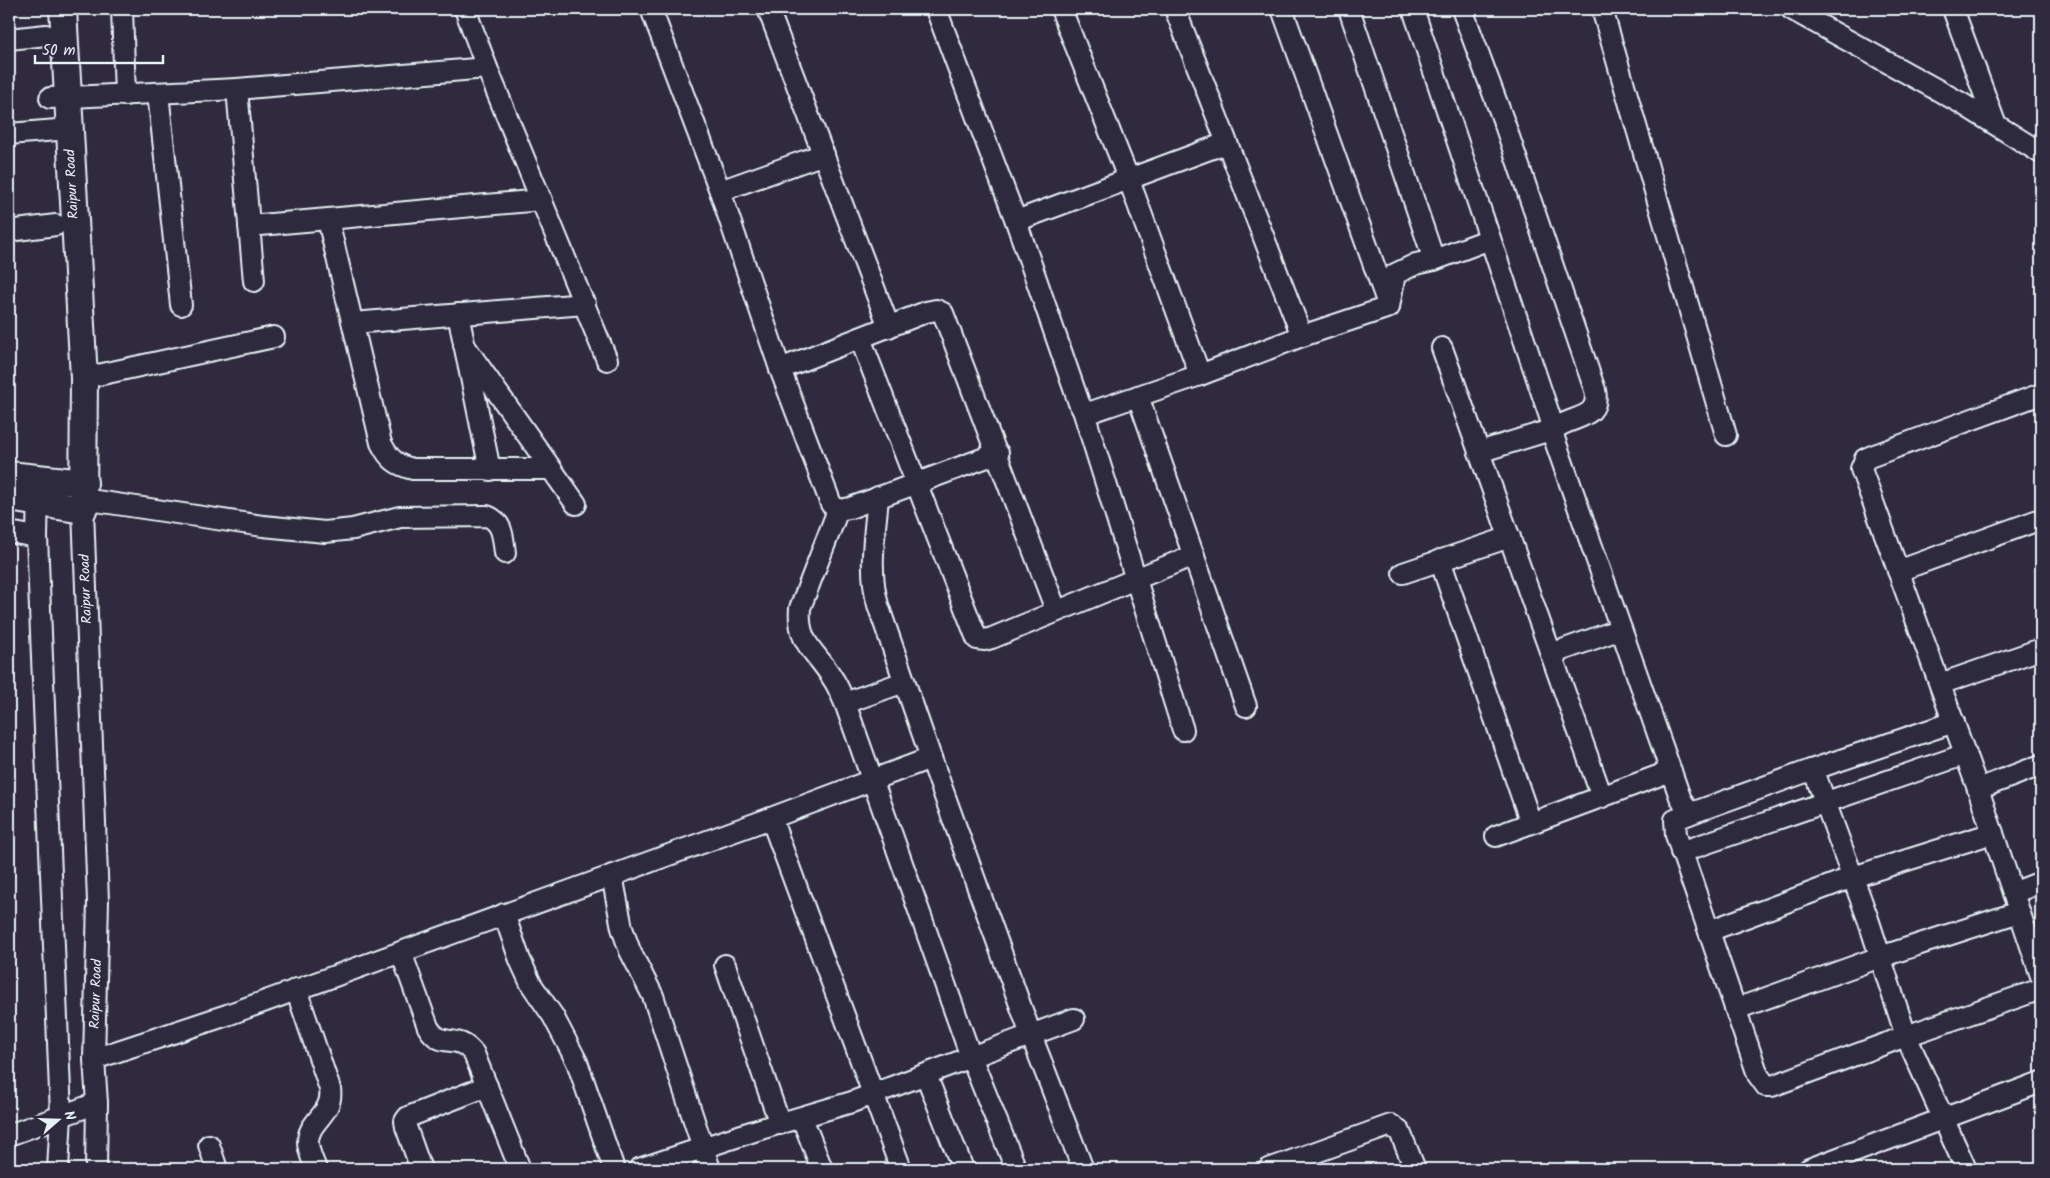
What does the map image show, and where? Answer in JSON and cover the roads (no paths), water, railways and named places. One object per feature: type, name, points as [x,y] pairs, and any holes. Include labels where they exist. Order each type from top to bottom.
[{"type":"main road","name":"Raipur Road","points":[[45,9],[46,35],[58,98]]},
{"type":"main road","name":"Raipur Road","points":[[63,9],[58,98],[73,350],[66,379],[76,496]]},
{"type":"main road","name":"Raipur Road","points":[[60,129],[56,225],[73,350],[84,378],[76,496]]},
{"type":"main road","points":[[9,475],[38,491]]},
{"type":"main road","points":[[9,498],[38,491],[76,496]]},
{"type":"street","points":[[122,9],[125,95]]},
{"type":"street","points":[[465,9],[487,68],[607,360]]},
{"type":"street","points":[[652,9],[720,191],[780,369],[828,497],[838,510]]},
{"type":"street","points":[[768,9],[889,327]]},
{"type":"street","points":[[936,9],[1016,221],[1083,410],[1183,730]]},
{"type":"street","points":[[1062,9],[1129,180],[1200,375]]},
{"type":"street","points":[[1175,9],[1302,336]]},
{"type":"street","points":[[1282,9],[1388,307]]},
{"type":"street","points":[[1349,9],[1434,260]]},
{"type":"street","points":[[1413,9],[1554,429],[1556,445],[1680,797],[1689,814]]},
{"type":"street","points":[[1462,9],[1505,125],[1595,390],[1596,407],[1589,414],[1561,424],[1554,429],[1479,452]]},
{"type":"street","points":[[1602,9],[1726,435]]},
{"type":"street","points":[[1791,9],[1995,124],[2041,153]]},
{"type":"street","points":[[1952,9],[1995,124]]},
{"type":"street","points":[[9,39],[46,35]]},
{"type":"street","points":[[58,98],[237,89],[487,68]]},
{"type":"street","points":[[237,89],[254,280]]},
{"type":"street","points":[[158,93],[181,305]]},
{"type":"street","points":[[9,134],[60,129]]},
{"type":"street","points":[[1016,221],[1226,143]]},
{"type":"street","points":[[720,191],[824,154]]},
{"type":"street","points":[[249,226],[542,200]]},
{"type":"street","points":[[328,220],[381,443],[388,456],[399,466],[413,469],[551,469]]},
{"type":"street","points":[[9,230],[56,225]]},
{"type":"street","points":[[1388,307],[1395,274],[1416,264],[1434,260],[1490,239]]},
{"type":"street","points":[[353,323],[585,304]]},
{"type":"street","points":[[1083,410],[1091,412],[1388,307]]},
{"type":"street","points":[[780,369],[926,312],[936,310],[944,312],[1056,610]]},
{"type":"street","points":[[458,314],[490,470]]},
{"type":"street","points":[[84,378],[274,337]]},
{"type":"street","points":[[860,338],[977,639],[985,640],[1194,554]]},
{"type":"street","points":[[464,346],[576,504]]},
{"type":"street","points":[[1442,348],[1602,796]]},
{"type":"street","points":[[2041,394],[1865,459],[1861,469],[1966,754],[2041,976]]},
{"type":"street","points":[[1138,396],[1246,706]]},
{"type":"street","points":[[838,510],[850,508],[998,454]]},
{"type":"street","points":[[38,491],[37,537],[62,1115],[58,1169]]},
{"type":"street","points":[[76,496],[244,524],[326,532],[353,529],[400,517],[486,516],[494,519],[499,524],[505,553]]},
{"type":"street","name":"Raipur Road","points":[[76,496],[98,901],[94,1059],[97,1103],[96,1169]]},
{"type":"street","points":[[878,498],[872,568],[873,587],[930,758],[1031,1035],[1083,1169]]},
{"type":"street","points":[[838,510],[800,608],[798,624],[805,642],[833,679],[845,703],[971,1057],[1016,1169]]},
{"type":"street","points":[[1898,571],[2041,519]]},
{"type":"street","points":[[9,532],[37,537]]},
{"type":"street","points":[[1403,573],[1510,537]]},
{"type":"street","points":[[1440,560],[1531,823]]},
{"type":"street","points":[[1551,654],[1621,629]]},
{"type":"street","points":[[1940,684],[2041,649]]},
{"type":"street","points":[[845,703],[904,682]]},
{"type":"street","points":[[1954,722],[1811,770],[1675,820],[1674,826],[1682,852],[1758,1075],[1766,1086],[1772,1086],[1906,1036],[2041,989]]},
{"type":"street","points":[[1682,852],[1966,754]]},
{"type":"street","points":[[94,1059],[227,1015],[771,818],[930,758]]},
{"type":"street","points":[[1978,789],[2041,765]]},
{"type":"street","points":[[1811,770],[1819,783],[1854,878],[1906,1036],[1966,1169]]},
{"type":"street","points":[[1496,836],[1671,771]]},
{"type":"street","points":[[771,818],[902,1169]]},
{"type":"street","points":[[1709,931],[1854,878],[1993,833]]},
{"type":"street","points":[[612,875],[622,928],[630,951],[653,996],[710,1169]]},
{"type":"street","points":[[2012,893],[2041,882]]},
{"type":"street","points":[[1736,1009],[1880,957],[2019,912]]},
{"type":"street","points":[[504,914],[520,960],[531,984],[553,1016],[577,1062],[614,1169]]},
{"type":"street","points":[[401,952],[428,1027],[433,1035],[440,1039],[460,1041],[468,1046],[474,1054],[520,1169]]},
{"type":"street","points":[[725,965],[780,1124]]},
{"type":"street","points":[[296,989],[332,1099],[329,1106],[310,1130],[308,1143],[316,1169]]},
{"type":"street","points":[[638,1169],[873,1095],[1074,1019]]},
{"type":"street","points":[[926,1075],[963,1169]]},
{"type":"street","points":[[1809,1169],[1944,1120],[2041,1082]]},
{"type":"street","points":[[421,1169],[406,1127],[405,1121],[408,1117],[487,1086]]},
{"type":"street","points":[[9,1135],[97,1103]]},
{"type":"street","points":[[802,1118],[822,1169]]},
{"type":"street","points":[[1269,1169],[1391,1125],[1400,1132],[1415,1169]]},
{"type":"street","points":[[209,1145],[217,1169]]}]
